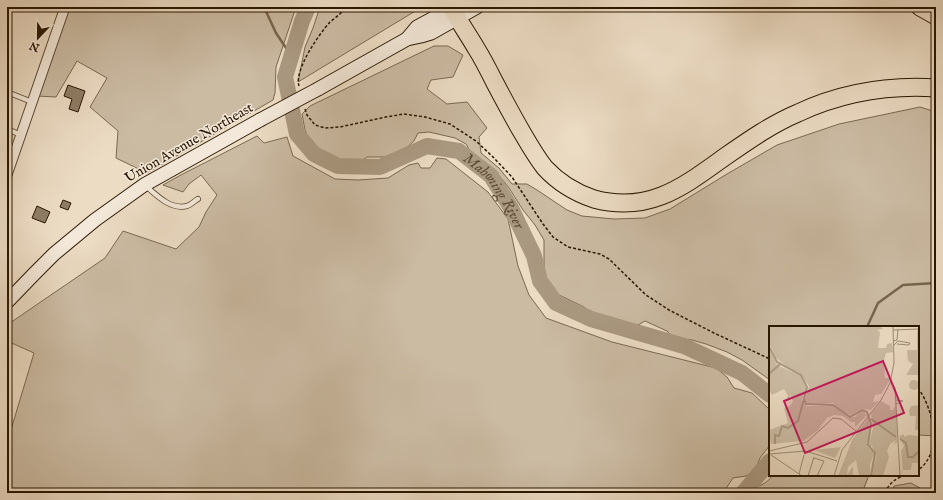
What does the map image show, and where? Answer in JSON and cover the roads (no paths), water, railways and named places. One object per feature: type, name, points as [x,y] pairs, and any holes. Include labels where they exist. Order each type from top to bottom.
[{"type":"highway","points":[[920,7],[936,16]]},
{"type":"highway","points":[[454,11],[476,47],[530,146],[546,168],[571,189],[602,201],[636,203],[649,201],[668,194],[691,181],[762,132],[816,105],[874,90],[914,87],[936,88]]},
{"type":"main road","name":"Union Avenue Northeast","points":[[7,302],[54,254],[95,220],[144,185],[407,39],[422,36],[431,32],[454,11],[477,7]]},
{"type":"street","points":[[7,175],[65,7]]},
{"type":"lane","points":[[7,92],[32,102]]},
{"type":"lane","points":[[7,129],[21,135]]},
{"type":"lane","points":[[144,185],[154,194],[173,206],[178,207],[188,205],[198,199]]},
{"type":"waterway","points":[[264,7],[276,33],[292,57]]},
{"type":"waterway","name":"Mahoning River","points":[[308,7],[302,21],[285,77],[297,134],[314,154],[338,166],[380,167],[427,146],[459,151],[491,176],[511,208],[534,256],[540,281],[556,303],[591,319],[684,346],[742,373],[769,394]]},
{"type":"waterway","points":[[867,326],[878,303],[903,285],[936,283]]},
{"type":"waterway","name":"Mahoning River","points":[[743,493],[769,462]]}]
